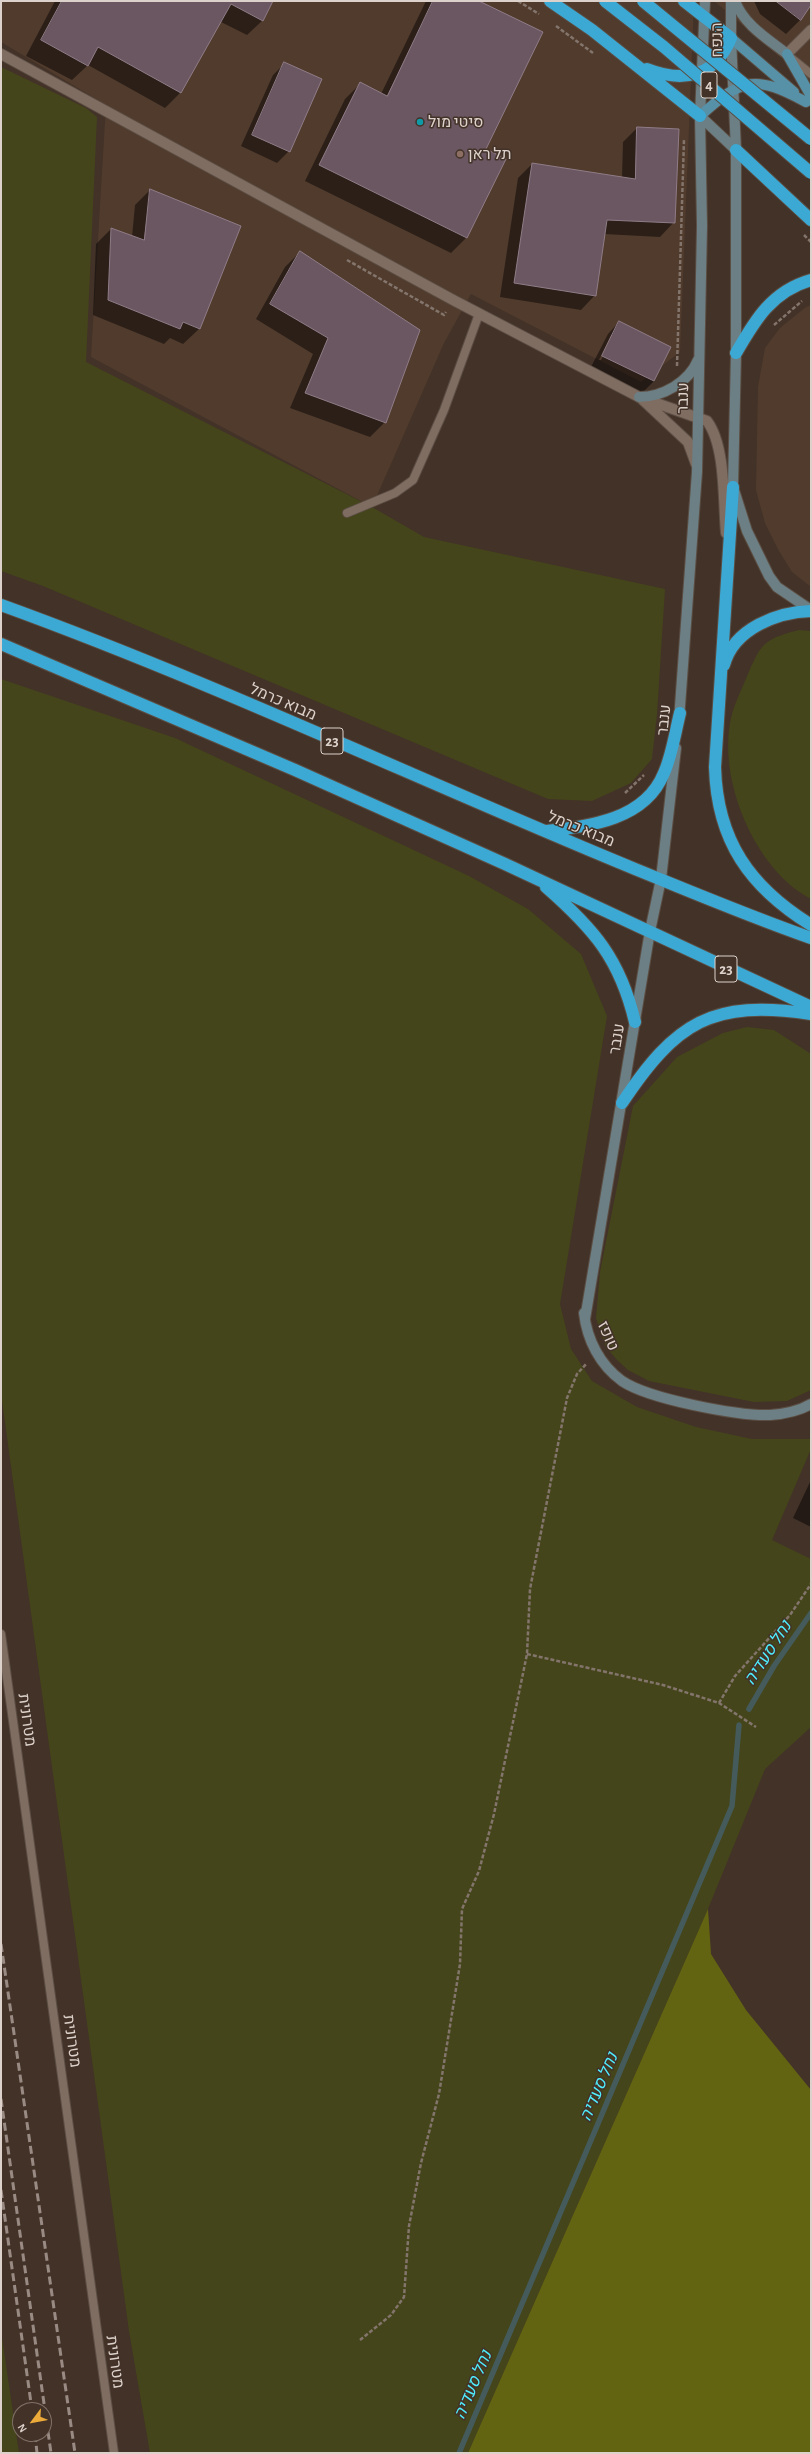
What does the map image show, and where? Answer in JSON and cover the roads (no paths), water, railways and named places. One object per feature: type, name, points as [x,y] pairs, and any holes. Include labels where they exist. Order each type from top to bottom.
[{"type":"highway","points":[[550,1],[630,60],[700,116]]},
{"type":"highway","name":"4","points":[[605,1],[688,68],[811,173]]},
{"type":"highway","name":"4","points":[[643,1],[811,139]]},
{"type":"highway","points":[[630,60],[647,69],[671,77],[687,77],[701,71],[720,57],[731,38],[684,1]]},
{"type":"highway","points":[[736,150],[811,220]]},
{"type":"highway","points":[[736,353],[752,327],[777,296],[796,284],[811,280]]},
{"type":"highway","points":[[733,487],[715,767],[716,792],[724,825],[730,841],[758,884],[783,908],[811,925]]},
{"type":"highway","name":"מבוא כרמל","points":[[1,606],[102,644],[543,831],[661,879]]},
{"type":"highway","points":[[721,680],[725,662],[736,644],[747,632],[782,615],[811,610]]},
{"type":"highway","name":"23","points":[[1,644],[295,770],[650,931],[811,1007]]},
{"type":"highway","points":[[543,831],[589,826],[630,811],[641,803],[654,790],[664,773],[680,713]]},
{"type":"highway","points":[[536,879],[581,918],[599,939],[623,984],[635,1022]]},
{"type":"highway","name":"23","points":[[661,879],[762,921],[811,938]]},
{"type":"highway","points":[[622,1103],[657,1054],[671,1040],[698,1022],[734,1011],[753,1009],[768,1008],[811,1014]]},
{"type":"main road","points":[[731,38],[809,101]]},
{"type":"main road","points":[[787,54],[809,101]]},
{"type":"main road","points":[[700,116],[734,91],[745,85],[760,82],[809,101]]},
{"type":"street","name":"הנפח","points":[[700,116],[703,15],[705,1]]},
{"type":"street","name":"הנפח","points":[[732,1],[731,38],[736,150]]},
{"type":"street","points":[[735,1],[744,18],[756,30],[787,54],[811,30]]},
{"type":"street","points":[[1,54],[479,314],[639,397],[698,416],[707,421],[712,426],[719,450],[728,564]]},
{"type":"street","points":[[700,116],[736,150],[736,353],[733,487],[747,531],[769,576],[783,592],[811,610]]},
{"type":"street","name":"ענבר","points":[[622,1103],[650,931],[661,879],[680,713],[697,472],[702,226],[700,116]]},
{"type":"street","points":[[639,397],[658,395],[676,384],[692,371],[699,358]]},
{"type":"street","points":[[639,397],[688,442],[697,472]]},
{"type":"street","name":"טופז","points":[[622,1103],[588,1270],[583,1306],[585,1319],[596,1353],[621,1380],[638,1389],[664,1398],[753,1415],[790,1412],[811,1404]]},
{"type":"lane","points":[[787,54],[811,74]]},
{"type":"lane","points":[[347,513],[395,493],[413,480],[444,410],[479,314]]},
{"type":"lane","name":"מטרונית","points":[[1,1634],[114,2453]]},
{"type":"waterway","name":"נחל סעדיה","points":[[749,1709],[774,1666],[811,1613]]},
{"type":"waterway","name":"נחל סעדיה","points":[[459,2453],[732,1806],[739,1725]]},
{"type":"railway","points":[[1,1944],[75,2453]]},
{"type":"railway","points":[[1,2099],[51,2453]]},
{"type":"railway","points":[[1,2190],[31,2402]]},
{"type":"railway","points":[[36,2442],[37,2453]]},
{"type":"place","name":"סיטי מול","points":[[420,122]]},
{"type":"place","name":"תל ראן","points":[[460,154]]}]
